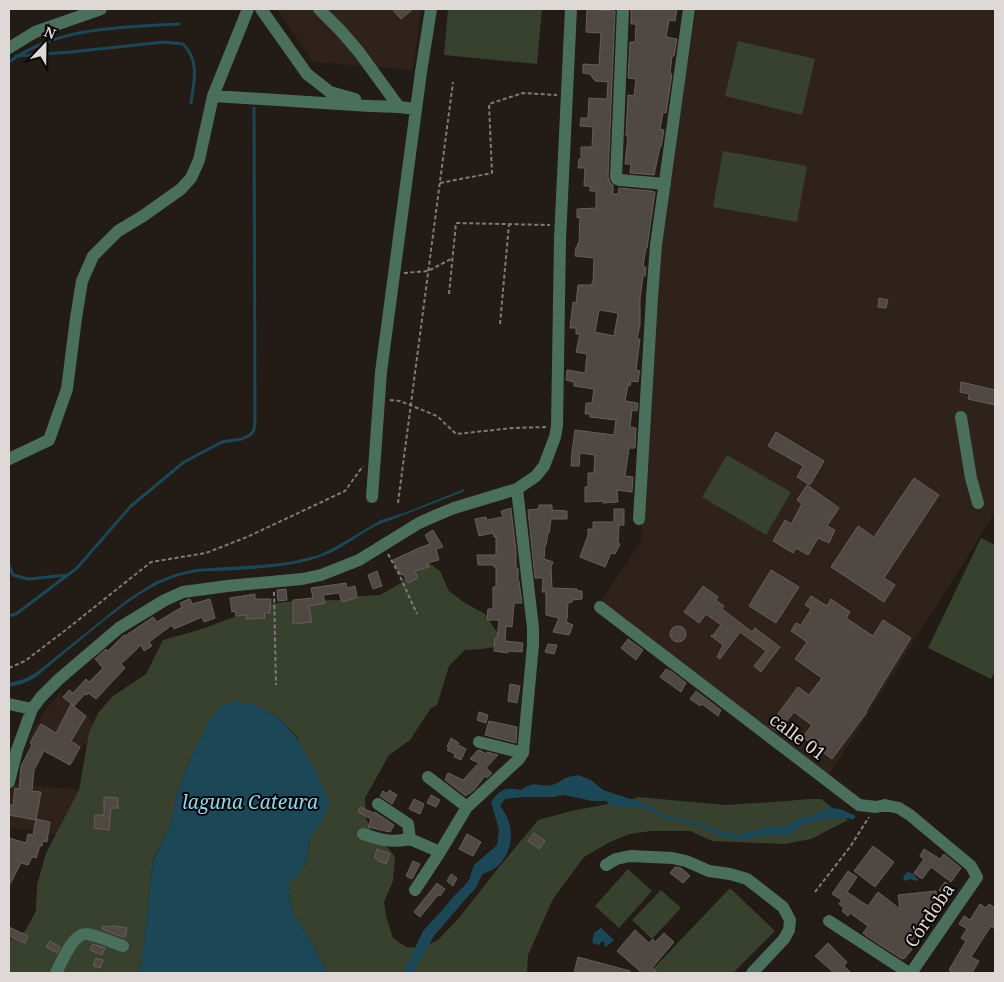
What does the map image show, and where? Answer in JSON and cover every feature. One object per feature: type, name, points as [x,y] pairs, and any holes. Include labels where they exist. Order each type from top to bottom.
[{"type":"street","points":[[9,48],[35,32],[101,9]]},
{"type":"street","points":[[9,458],[49,440],[67,389],[82,281],[93,256],[118,231],[182,189],[191,178],[199,160],[213,96],[248,9]]},
{"type":"street","points":[[261,9],[307,74],[330,92],[358,100],[370,106]]},
{"type":"street","points":[[319,9],[359,52],[399,107]]},
{"type":"street","points":[[372,497],[381,372],[431,9]]},
{"type":"street","points":[[9,782],[17,750],[32,709],[41,697],[59,679],[119,628],[165,600],[183,592],[226,586],[302,580],[321,575],[359,560],[419,523],[437,515],[518,489],[536,476],[544,466],[556,437],[557,426],[561,225],[571,9]]},
{"type":"street","points":[[623,9],[616,177],[620,180],[665,184]]},
{"type":"street","points":[[639,519],[656,245],[689,9]]},
{"type":"street","points":[[213,96],[416,109]]},
{"type":"street","points":[[961,417],[970,478],[978,503]]},
{"type":"street","points":[[415,890],[467,807],[519,759],[523,753],[533,628],[518,489]]},
{"type":"street","name":"calle 01","points":[[600,607],[859,804],[876,807],[885,805],[899,808],[910,815],[970,866],[977,877]]},
{"type":"street","points":[[9,704],[32,709]]},
{"type":"street","points":[[479,742],[523,753]]},
{"type":"street","points":[[428,777],[467,807]]},
{"type":"street","points":[[378,804],[408,824],[410,839]]},
{"type":"street","points":[[363,834],[397,842],[410,839],[440,852]]},
{"type":"street","points":[[606,865],[616,859],[630,856],[672,858],[686,861],[709,871],[747,879],[782,907],[790,920],[789,930],[784,939],[752,973]]},
{"type":"street","name":"Córdoba","points":[[910,973],[977,877]]},
{"type":"street","points":[[829,921],[910,973]]},
{"type":"street","points":[[56,973],[72,942],[78,936],[87,934],[123,946]]},
{"type":"path","points":[[398,503],[453,82]]},
{"type":"path","points":[[440,184],[492,173],[489,104],[522,93],[567,95]]},
{"type":"path","points":[[449,294],[456,223],[561,225]]},
{"type":"path","points":[[500,324],[509,224]]},
{"type":"path","points":[[394,274],[428,271],[452,258]]},
{"type":"path","points":[[380,400],[400,401],[437,416],[456,434],[557,426]]},
{"type":"path","points":[[9,668],[24,661],[67,629],[151,562],[206,553],[247,537],[345,491],[366,462]]},
{"type":"path","points":[[383,546],[400,574],[417,614]]},
{"type":"path","points":[[274,582],[276,685]]},
{"type":"path","points":[[815,892],[850,847],[876,807]]},
{"type":"shaded area","points":[[277,9],[421,9],[413,70],[313,62]]},
{"type":"shaded area","points":[[696,9],[995,9],[995,513],[828,777],[600,602],[641,542],[659,238]]},
{"type":"shaded area","points":[[60,693],[110,737],[98,752],[84,744],[73,764],[28,740],[46,709]]},
{"type":"shaded area","points":[[12,784],[113,792],[128,848],[39,831],[9,828],[9,798]]},
{"type":"green space","points":[[448,9],[542,9],[537,64],[444,55]]},
{"type":"green space","points":[[738,41],[815,59],[802,115],[725,96]]},
{"type":"green space","points":[[723,151],[807,166],[797,222],[713,207]]},
{"type":"green space","points":[[727,455],[791,492],[766,535],[702,497]]},
{"type":"green space","points":[[981,538],[995,545],[995,671],[991,679],[928,648]]},
{"type":"green space","points":[[429,563],[440,571],[449,591],[485,614],[498,634],[494,647],[465,650],[449,666],[437,705],[431,708],[410,740],[389,755],[365,798],[366,818],[374,838],[388,848],[395,857],[393,881],[384,902],[393,938],[406,947],[422,948],[438,940],[459,918],[538,820],[571,811],[626,802],[638,797],[726,805],[821,799],[848,820],[811,839],[785,844],[712,841],[690,831],[651,831],[630,834],[610,842],[584,857],[553,899],[528,955],[527,973],[327,973],[311,941],[292,911],[289,892],[290,882],[300,873],[306,862],[309,841],[325,815],[297,737],[277,716],[255,705],[208,723],[193,753],[176,796],[171,824],[153,860],[144,946],[139,973],[9,973],[9,940],[25,931],[36,911],[37,885],[46,853],[79,790],[89,733],[98,713],[113,696],[146,674],[163,640],[202,629],[269,604],[294,601],[340,600],[359,596],[380,595],[401,583],[417,564]]},
{"type":"green space","points":[[628,869],[652,891],[619,928],[595,906]]},
{"type":"green space","points":[[730,888],[775,931],[733,973],[657,973],[653,969]]},
{"type":"green space","points":[[661,890],[681,908],[652,939],[632,920]]},
{"type":"water","points":[[464,489],[465,491],[382,523],[338,549],[308,561],[244,570],[198,572],[166,580],[143,592],[121,608],[35,678],[9,687],[9,683],[24,679],[37,672],[128,599],[155,582],[175,574],[196,569],[290,562],[319,555],[381,520],[407,512]]},
{"type":"water","name":"laguna Cateura","points":[[236,701],[255,705],[277,716],[296,737],[318,775],[329,801],[326,815],[309,841],[306,862],[300,873],[290,882],[289,892],[292,911],[311,941],[327,973],[139,973],[144,946],[153,861],[171,824],[176,796],[193,753],[208,723],[221,706]]},
{"type":"water","points":[[578,775],[591,780],[603,790],[640,802],[666,816],[700,823],[734,834],[742,834],[772,826],[787,825],[801,817],[809,817],[824,809],[835,808],[856,816],[853,820],[835,818],[812,822],[799,827],[787,836],[766,835],[740,840],[723,837],[697,825],[659,816],[647,808],[619,807],[606,801],[593,801],[563,795],[505,799],[500,806],[509,822],[511,830],[511,839],[506,855],[494,869],[483,874],[475,890],[434,936],[413,973],[403,973],[423,931],[469,880],[474,865],[497,845],[499,830],[491,802],[494,798],[504,790],[521,790],[534,784],[552,785],[568,777]]},
{"type":"water","points":[[908,872],[914,874],[918,880],[911,879],[905,881],[903,878]]},
{"type":"water","points":[[601,928],[614,940],[606,947],[602,941],[599,945],[592,943],[594,933]]},
{"type":"building","points":[[392,9],[413,9],[401,19]]},
{"type":"building","points":[[587,9],[615,11],[608,177],[613,185],[613,194],[618,194],[619,188],[655,192],[643,267],[646,267],[645,276],[643,276],[640,299],[640,325],[637,339],[640,339],[636,370],[640,371],[638,382],[631,381],[630,386],[628,385],[625,401],[638,403],[637,411],[632,410],[630,427],[636,428],[635,448],[629,448],[625,476],[633,477],[632,492],[617,490],[618,502],[603,503],[603,501],[585,502],[585,487],[588,487],[588,473],[594,473],[595,455],[580,453],[579,466],[571,466],[575,430],[614,435],[616,420],[590,417],[590,414],[585,414],[586,403],[592,403],[594,389],[574,386],[574,382],[566,380],[567,370],[585,373],[587,354],[576,352],[580,334],[576,334],[576,328],[570,328],[573,302],[576,303],[578,285],[592,285],[593,282],[594,258],[575,256],[576,247],[579,243],[580,217],[577,218],[577,209],[596,208],[596,191],[590,191],[590,186],[584,186],[585,168],[578,168],[579,159],[581,159],[581,147],[592,147],[593,127],[580,126],[581,118],[588,118],[589,98],[607,99],[608,82],[595,81],[590,74],[583,73],[583,64],[599,65],[601,33],[586,32]],"holes":[[[599,310],[618,313],[614,336],[595,332]]]},
{"type":"building","points":[[631,9],[677,9],[675,21],[669,20],[666,37],[677,39],[674,56],[672,56],[670,73],[672,74],[666,113],[663,112],[660,129],[664,130],[654,175],[630,173],[631,164],[625,164],[628,136],[626,136],[628,95],[634,96],[636,79],[628,78],[630,42],[635,42],[636,24],[631,24]]},
{"type":"building","points":[[879,298],[888,300],[886,308],[878,307]]},
{"type":"building","points":[[961,382],[995,390],[995,405],[968,399],[969,394],[960,392]]},
{"type":"building","points":[[776,432],[824,461],[810,485],[797,477],[803,466],[768,446]]},
{"type":"building","points":[[914,478],[939,495],[884,578],[895,585],[884,602],[831,567],[858,526],[874,537]]},
{"type":"building","points":[[807,485],[839,508],[827,526],[835,530],[829,543],[818,538],[808,555],[796,548],[793,553],[773,541],[785,520],[791,524],[802,504],[797,500]]},
{"type":"building","points":[[539,505],[552,505],[552,510],[567,511],[567,519],[551,519],[544,559],[553,562],[551,567],[552,588],[582,591],[582,599],[572,600],[572,602],[568,603],[566,622],[573,625],[569,635],[553,632],[559,618],[546,615],[546,592],[542,592],[543,578],[535,578],[528,510],[539,509]]},
{"type":"building","points":[[511,508],[516,568],[518,568],[522,603],[514,603],[512,627],[506,626],[505,641],[523,643],[522,652],[508,651],[508,653],[494,651],[499,620],[487,620],[488,609],[493,609],[493,587],[496,587],[496,567],[494,565],[478,565],[477,555],[496,555],[496,537],[494,537],[493,533],[479,536],[475,519],[486,517],[487,520],[503,517],[501,511]]},
{"type":"building","points":[[614,509],[624,509],[624,525],[619,525],[618,543],[620,544],[615,554],[611,553],[605,567],[580,557],[588,535],[588,529],[593,529],[593,522],[614,522]]},
{"type":"building","points":[[433,530],[443,547],[436,549],[439,560],[427,563],[429,567],[415,571],[418,578],[408,583],[393,560],[430,544],[425,535]]},
{"type":"building","points":[[771,570],[799,587],[776,623],[749,606]]},
{"type":"building","points":[[377,571],[382,586],[373,589],[368,575]]},
{"type":"building","points":[[346,583],[347,588],[355,586],[356,598],[342,602],[339,593],[323,595],[325,603],[309,606],[312,622],[293,624],[293,600],[313,598],[311,588]]},
{"type":"building","points":[[703,586],[718,597],[716,600],[724,606],[722,609],[752,632],[755,628],[780,647],[761,672],[754,666],[766,651],[740,632],[720,659],[717,657],[723,645],[711,635],[717,636],[714,634],[721,625],[706,614],[699,623],[684,612]]},
{"type":"building","points":[[286,589],[287,600],[278,601],[277,590]]},
{"type":"building","points":[[255,594],[255,599],[271,599],[270,613],[264,613],[265,618],[246,619],[246,615],[236,616],[235,611],[232,612],[230,598]]},
{"type":"building","points":[[811,596],[827,606],[831,599],[850,612],[846,618],[873,636],[883,620],[911,638],[867,712],[832,759],[803,737],[812,725],[794,712],[778,732],[769,726],[798,687],[809,695],[822,678],[795,659],[807,642],[791,631],[796,623],[801,625],[811,609],[805,605]]},
{"type":"building","points":[[190,599],[192,604],[210,599],[215,618],[204,622],[202,617],[174,629],[172,625],[149,642],[152,646],[144,651],[141,645],[121,664],[125,668],[96,699],[88,693],[74,706],[63,697],[69,690],[73,693],[86,679],[89,682],[103,668],[95,659],[106,649],[108,651],[124,635],[153,617],[157,622],[182,607],[180,603]]},
{"type":"building","points":[[675,626],[681,626],[686,631],[684,640],[675,642],[670,637],[670,631]]},
{"type":"building","points":[[628,639],[643,650],[636,660],[621,648]]},
{"type":"building","points":[[548,644],[557,645],[554,654],[545,652]]},
{"type":"building","points":[[666,669],[686,683],[681,692],[660,677]]},
{"type":"building","points":[[510,684],[520,686],[517,703],[508,701]]},
{"type":"building","points":[[696,691],[721,710],[718,716],[702,704],[700,706],[690,699]]},
{"type":"building","points":[[71,704],[86,716],[71,741],[80,747],[70,765],[44,751],[34,770],[32,791],[41,792],[36,820],[9,815],[9,805],[13,805],[15,788],[19,789],[21,766],[32,745],[30,743],[41,724],[56,733]]},
{"type":"building","points":[[479,712],[488,715],[486,723],[477,720]]},
{"type":"building","points":[[489,721],[517,727],[516,743],[485,735]]},
{"type":"building","points":[[451,738],[459,743],[458,745],[466,749],[461,760],[454,757],[455,754],[447,750]]},
{"type":"building","points":[[478,750],[485,754],[487,752],[498,755],[486,768],[492,773],[487,778],[485,776],[475,789],[466,796],[445,780],[448,773],[463,780],[479,763],[470,759]]},
{"type":"building","points":[[389,790],[397,795],[392,804],[380,796],[383,791],[388,794]]},
{"type":"building","points":[[431,795],[440,800],[436,807],[427,803]]},
{"type":"building","points":[[104,797],[118,798],[118,808],[111,808],[109,830],[94,828],[95,815],[104,815]]},
{"type":"building","points":[[414,799],[424,804],[420,814],[409,809]]},
{"type":"building","points":[[360,807],[375,812],[394,825],[390,832],[368,827],[371,819],[358,812]]},
{"type":"building","points":[[36,819],[50,822],[47,842],[43,841],[36,858],[32,857],[28,865],[21,863],[9,886],[9,838],[26,843],[28,834],[33,835]]},
{"type":"building","points":[[534,833],[545,841],[539,849],[528,841]]},
{"type":"building","points":[[467,834],[481,842],[473,856],[459,849]]},
{"type":"building","points":[[873,846],[894,862],[875,887],[854,871]]},
{"type":"building","points":[[377,849],[390,854],[386,864],[374,858]]},
{"type":"building","points":[[924,849],[940,859],[944,854],[961,868],[951,882],[931,867],[922,879],[914,873],[924,859],[920,856]]},
{"type":"building","points":[[413,861],[420,864],[412,879],[406,876]]},
{"type":"building","points":[[675,867],[681,868],[690,876],[683,883],[670,873]]},
{"type":"building","points":[[848,871],[857,877],[847,892],[868,906],[878,892],[900,909],[898,895],[936,891],[938,908],[932,909],[921,924],[923,925],[908,946],[912,949],[905,958],[902,959],[865,935],[863,933],[868,926],[850,913],[848,916],[842,911],[844,908],[839,904],[842,900],[832,894]]},
{"type":"building","points":[[451,874],[457,878],[453,886],[447,881]]},
{"type":"building","points":[[945,882],[954,889],[948,897],[939,890]]},
{"type":"building","points":[[437,883],[445,889],[420,917],[414,912]]},
{"type":"building","points":[[980,904],[986,908],[989,904],[995,908],[995,929],[991,926],[971,957],[979,961],[972,973],[954,973],[949,970],[966,941],[961,938],[967,929],[959,924],[964,916],[970,920]]},
{"type":"building","points":[[9,927],[28,936],[25,943],[9,936]]},
{"type":"building","points":[[102,927],[127,928],[125,937],[102,929]]},
{"type":"building","points":[[635,930],[649,943],[653,939],[655,942],[664,933],[674,942],[652,968],[658,973],[642,973],[617,951]]},
{"type":"building","points":[[50,941],[60,947],[57,953],[46,947]]},
{"type":"building","points":[[828,943],[847,962],[844,966],[851,973],[834,973],[815,956]]},
{"type":"building","points":[[93,944],[105,948],[102,955],[90,950]]},
{"type":"building","points":[[578,957],[630,971],[630,973],[574,973]]},
{"type":"building","points":[[96,958],[103,960],[100,968],[93,966]]},
{"type":"waterway","points":[[9,62],[28,50],[69,35],[113,28],[179,24]]},
{"type":"waterway","points":[[16,56],[164,42],[183,44],[192,57],[194,65],[191,103]]},
{"type":"waterway","points":[[9,616],[16,614],[77,568],[131,506],[184,462],[222,442],[242,439],[250,435],[254,430],[254,108]]},
{"type":"waterway","points":[[9,565],[13,575],[28,579],[68,575]]},
{"type":"waterway","points":[[643,805],[649,806],[658,814]]}]
